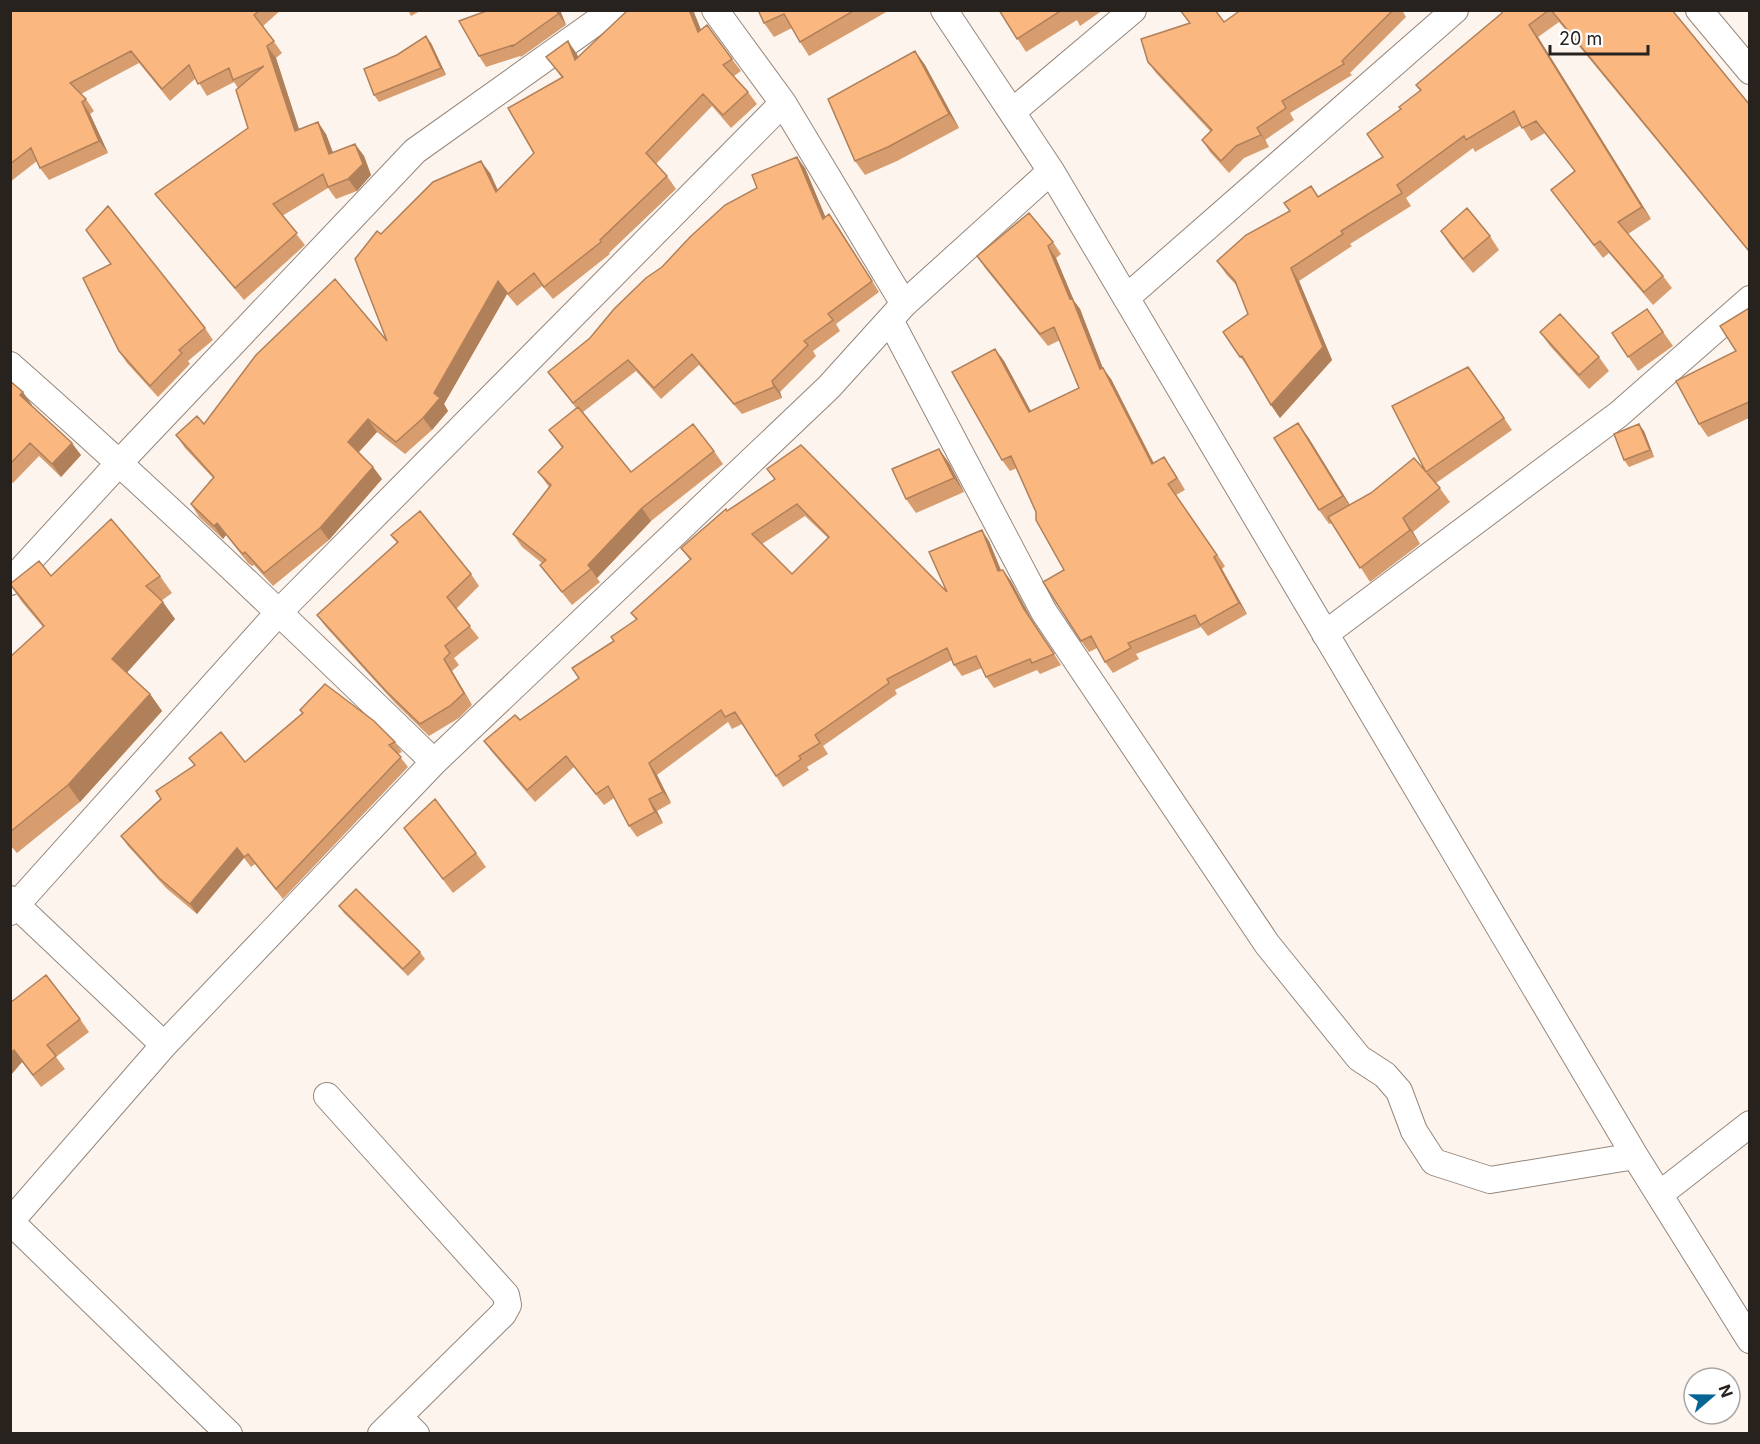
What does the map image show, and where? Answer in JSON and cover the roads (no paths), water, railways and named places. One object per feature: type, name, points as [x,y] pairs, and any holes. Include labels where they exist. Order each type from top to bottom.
[{"type":"street","points":[[10,582],[120,462],[415,151],[613,10]]},
{"type":"street","points":[[715,10],[783,103],[897,312],[1044,612],[1268,944],[1359,1058],[1385,1074],[1399,1091],[1414,1131],[1434,1162],[1490,1180],[1635,1156]]},
{"type":"street","points":[[944,10],[1051,171],[1635,1156],[1749,1340]]},
{"type":"street","points":[[1012,112],[1133,10]]},
{"type":"street","points":[[1126,298],[1455,10]]},
{"type":"street","points":[[1699,10],[1749,71]]},
{"type":"street","points":[[164,1045],[13,905],[279,612],[783,103]]},
{"type":"street","points":[[230,1434],[11,1222],[164,1045],[434,762],[829,387],[897,312],[1051,171]]},
{"type":"street","points":[[1325,634],[1619,414],[1749,299]]},
{"type":"street","points":[[10,365],[120,462],[434,762]]},
{"type":"street","points":[[327,1096],[506,1295],[508,1305],[503,1314],[399,1428]]},
{"type":"street","points":[[1660,1194],[1749,1124]]}]
